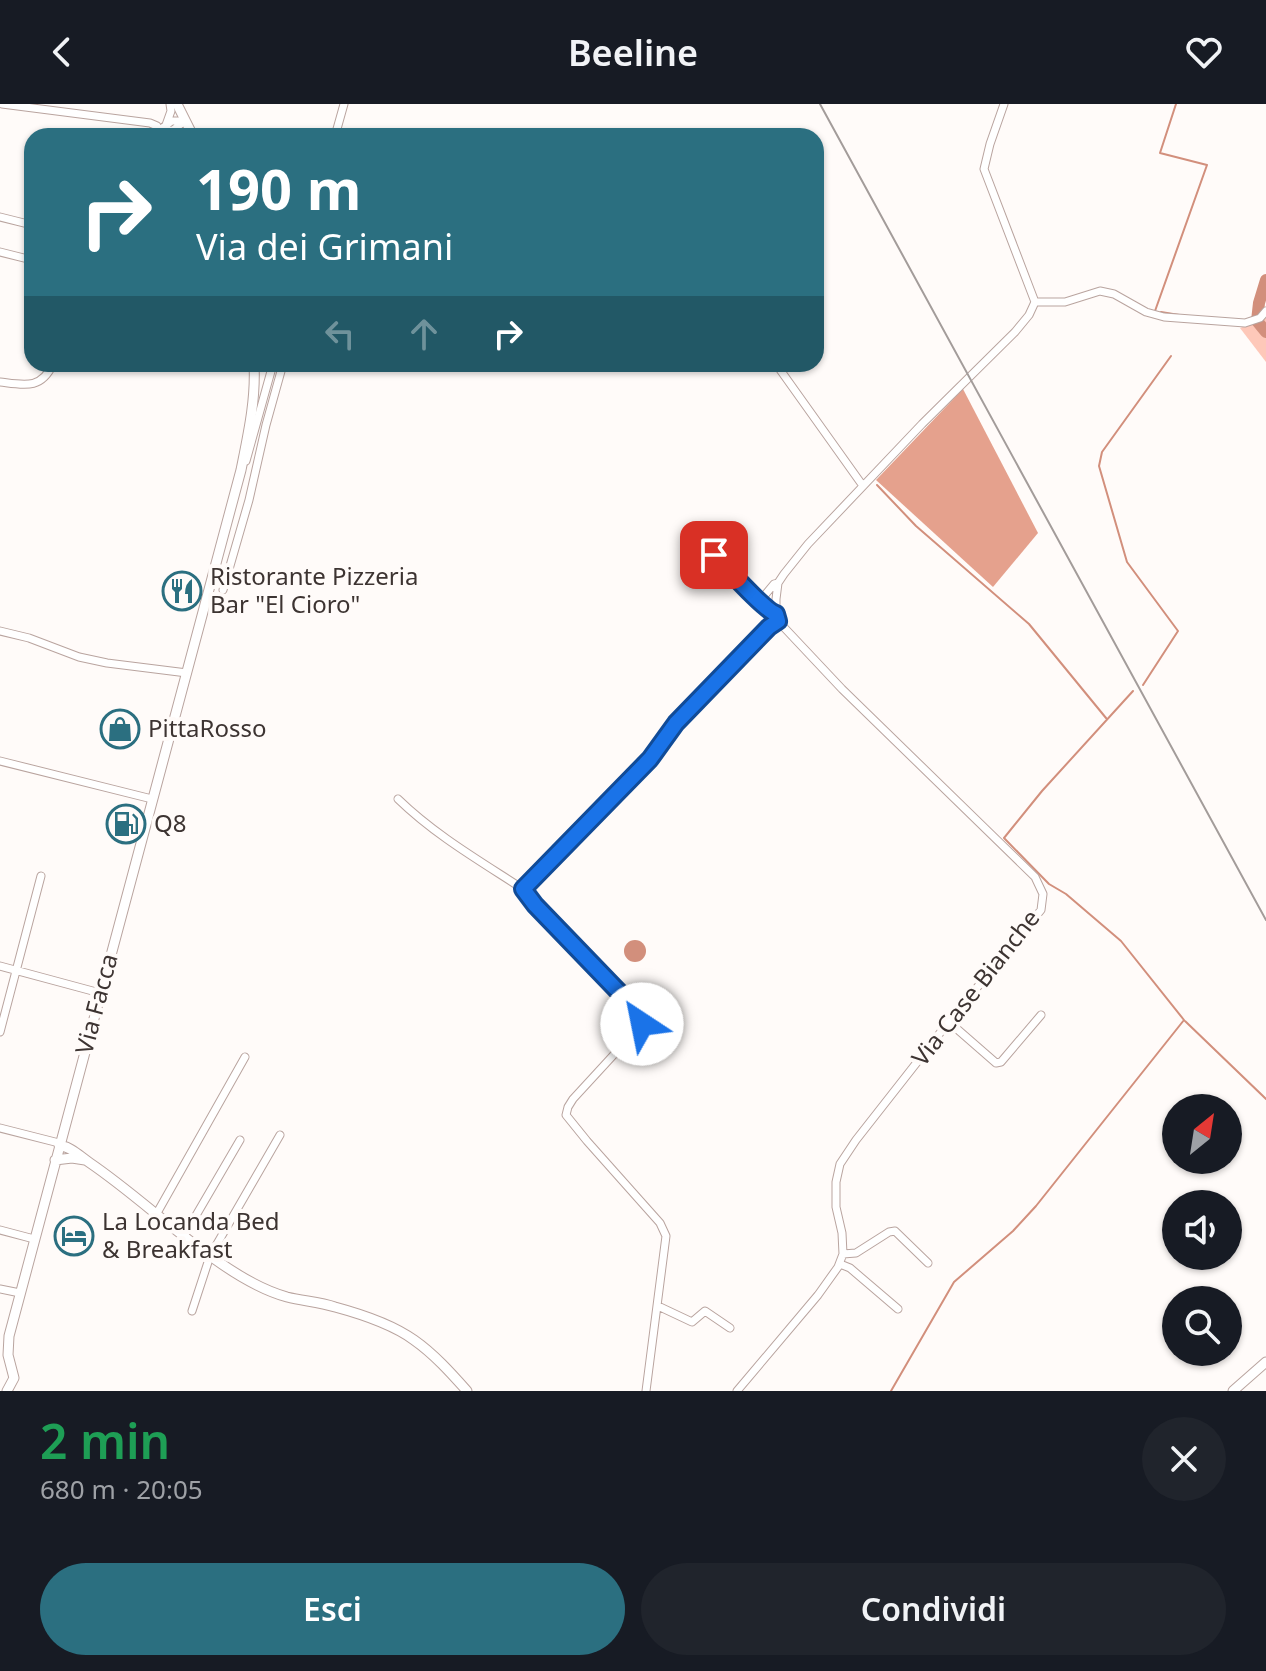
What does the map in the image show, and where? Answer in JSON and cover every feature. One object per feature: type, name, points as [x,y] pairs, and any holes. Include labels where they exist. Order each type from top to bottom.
[{"type":"main road","points":[[177,104],[189,128]]},
{"type":"main road","name":"Via Facca","points":[[8,1391],[14,1378],[14,1372],[5,1361],[9,1336],[241,470],[251,421],[254,372]]},
{"type":"main road","points":[[59,1144],[71,1148],[210,1256],[246,1279],[285,1297],[335,1307],[383,1323],[414,1339],[467,1391]]},
{"type":"main road","points":[[55,1160],[85,1160]]},
{"type":"main road","name":"Via Facca","points":[[0,1351],[9,1336]]},
{"type":"main road","points":[[1233,1391],[1263,1369]]},
{"type":"street","points":[[2,104],[150,123],[163,128]]},
{"type":"street","points":[[166,128],[170,104]]},
{"type":"street","points":[[337,128],[344,104]]},
{"type":"street","points":[[760,601],[808,544],[1029,315],[1035,302],[984,169],[1004,104]]},
{"type":"street","points":[[168,128],[185,121]]},
{"type":"street","points":[[0,217],[24,223]]},
{"type":"street","points":[[0,252],[24,258]]},
{"type":"street","points":[[1035,302],[1065,302],[1100,291],[1114,294],[1146,312],[1164,317],[1237,323],[1252,321],[1263,314]]},
{"type":"street","points":[[0,382],[32,385],[49,372]]},
{"type":"street","points":[[241,470],[249,454],[271,372]]},
{"type":"street","points":[[223,590],[281,372]]},
{"type":"street","points":[[782,372],[863,486]]},
{"type":"street","name":"Via Case Bianche","points":[[714,555],[777,617],[842,689],[1035,877],[1043,894],[1041,910],[949,1022],[840,1164],[836,1182],[836,1207],[842,1233],[840,1264],[818,1295],[737,1391]]},
{"type":"street","points":[[523,889],[650,759],[676,723],[769,627],[777,617],[778,583]]},
{"type":"street","points":[[0,631],[29,638],[79,657],[187,673]]},
{"type":"street","points":[[0,761],[152,799]]},
{"type":"street","points":[[398,799],[415,816],[523,889],[642,1016],[642,1024],[573,1099],[566,1115],[660,1223],[666,1236],[646,1391]]},
{"type":"street","points":[[0,1032],[41,876]]},
{"type":"street","points":[[0,966],[100,993]]},
{"type":"street","points":[[949,1022],[996,1063],[1001,1062],[1041,1015]]},
{"type":"street","points":[[157,1213],[245,1057]]},
{"type":"street","points":[[0,1128],[59,1144]]},
{"type":"street","points":[[192,1311],[210,1256],[280,1135]]},
{"type":"street","points":[[184,1236],[240,1140]]},
{"type":"street","points":[[0,1230],[34,1239]]},
{"type":"street","points":[[843,1254],[856,1253],[895,1231],[928,1263]]},
{"type":"street","points":[[840,1264],[850,1268],[898,1309]]},
{"type":"street","points":[[0,1289],[20,1293]]},
{"type":"street","points":[[658,1306],[692,1322],[705,1311],[730,1328]]},
{"type":"shaded area","points":[[1266,318],[1266,362],[1240,328]]},
{"type":"shaded area","points":[[963,389],[1038,533],[993,587],[876,480]]},
{"type":"shaded area","points":[[631,940],[639,940],[646,951],[639,962],[631,962],[624,955],[624,947]]},
{"type":"waterway","points":[[1155,311],[1207,165],[1160,153],[1176,104]]},
{"type":"waterway","points":[[1266,280],[1257,321],[1266,332]]},
{"type":"waterway","points":[[1161,312],[1179,315]]},
{"type":"waterway","points":[[1143,685],[1178,631],[1127,562],[1099,466],[1102,452],[1171,356]]},
{"type":"waterway","points":[[877,485],[916,526],[1029,624],[1106,718]]},
{"type":"waterway","points":[[891,1391],[954,1282],[1013,1231],[1036,1206],[1184,1020],[1121,941],[1066,894],[1049,884],[1004,838],[1042,791],[1133,691]]},
{"type":"waterway","points":[[1185,1021],[1266,1099]]},
{"type":"railway","points":[[820,104],[1266,920]]},
{"type":"place","name":"Ristorante Pizzeria Bar \"El Cioro\"","points":[[182,591]]},
{"type":"place","name":"PittaRosso","points":[[120,729]]},
{"type":"place","name":"Q8","points":[[126,824]]},
{"type":"place","name":"La Locanda Bed & Breakfast","points":[[74,1236]]},
{"type":"route","points":[[642,1024],[642,1016],[523,889],[650,759],[676,723],[778,621],[776,614],[767,610],[714,555]]}]
